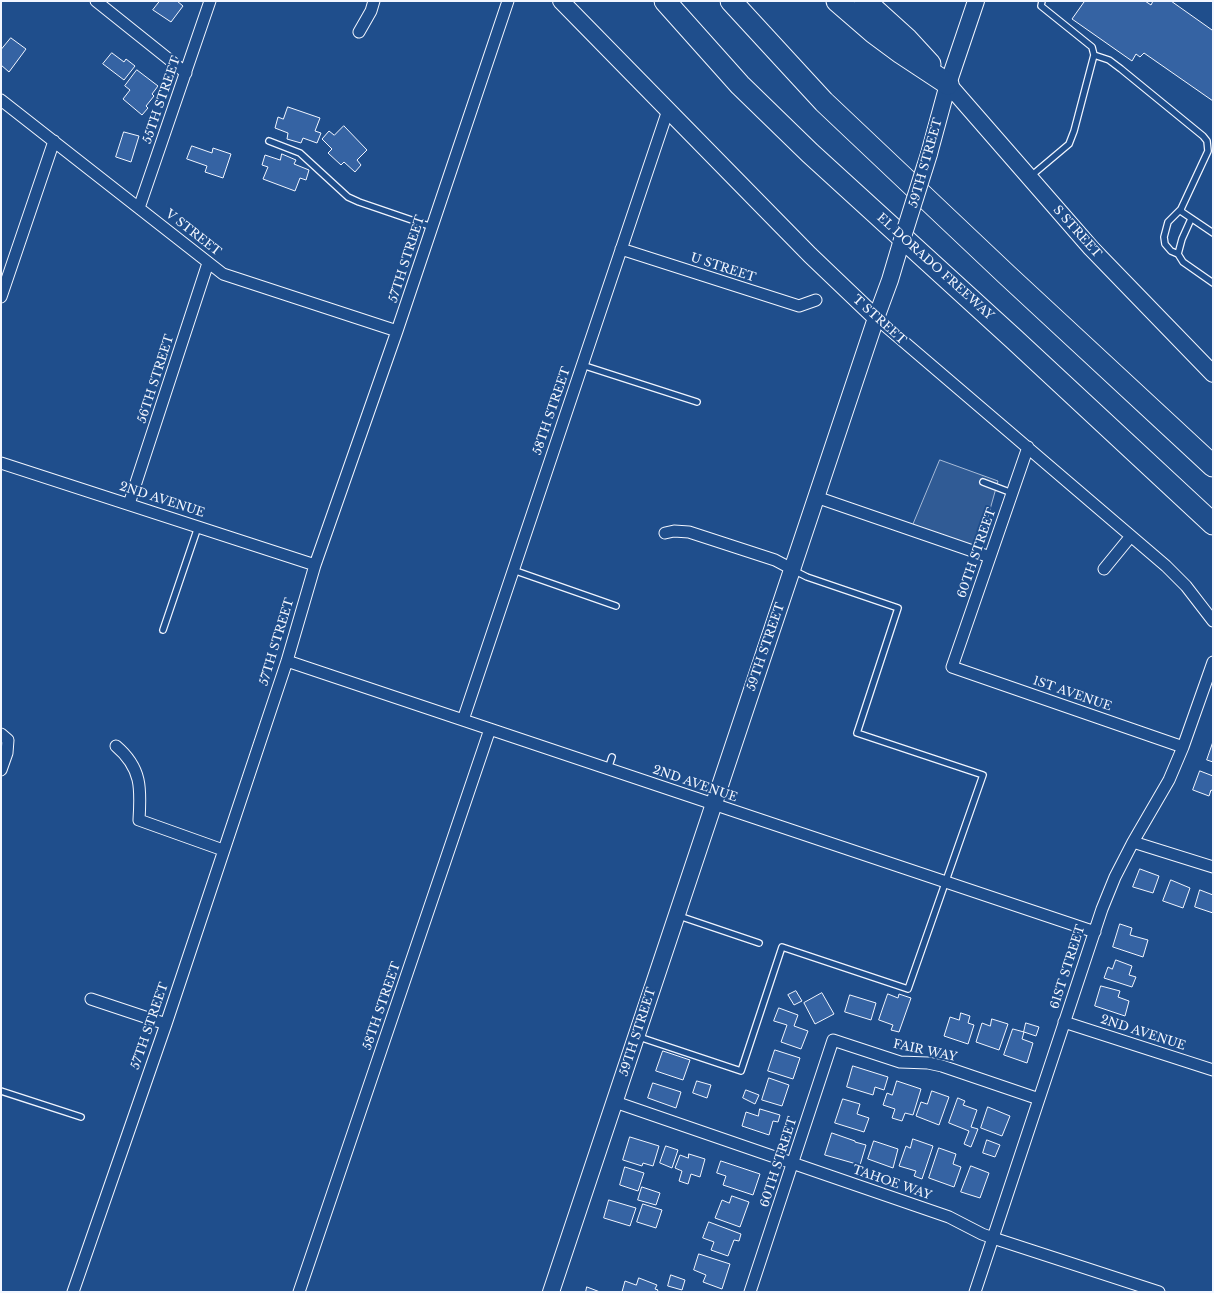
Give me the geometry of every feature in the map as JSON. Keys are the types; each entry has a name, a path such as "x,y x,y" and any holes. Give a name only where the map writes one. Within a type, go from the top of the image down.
{"highway":[{"name":"EL DORADO FREEWAY","path":"665,1 740,85 810,153 1016,340 1213,524"},
{"path":"731,1 824,102 1213,466"},
{"path":"837,1 901,54 948,84"},
{"path":"865,1 907,39 948,84"}],"street":[{"path":"96,1 186,72"},
{"name":"55TH STREET","path":"140,208 210,1"},
{"path":"359,32 371,11 374,1"},
{"name":"57TH STREET","path":"73,1292 166,1024 287,661 315,564 398,331 508,1"},
{"name":"T STREET","path":"561,1 810,255 876,318 1166,566 1186,586 1213,621"},
{"name":"59TH STREET","path":"551,1292 890,280 929,154 948,84 976,1"},
{"name":"S STREET","path":"948,84 1109,268 1213,374"},
{"name":"V STREET","path":"1,100 223,274 398,331"},
{"name":"58TH STREET","path":"463,720 502,620 513,570 668,110"},
{"path":"1,297 54,141"},
{"name":"U STREET","path":"621,250 799,306 816,300"},
{"name":"56TH STREET","path":"129,504 208,263"},
{"name":"60TH STREET","path":"952,668 1028,447"},
{"name":"2ND AVENUE","path":"1,462 315,564"},
{"path":"816,498 990,557"},
{"path":"666,533 674,530 689,532 775,560 792,569"},
{"path":"1104,569 1131,536"},
{"name":"2ND AVENUE","path":"287,661 1094,932"},
{"name":"61ST STREET","path":"975,1292 1102,909 1115,877 1133,842 1169,780 1213,662"},
{"name":"1ST AVENUE","path":"952,668 1183,746"},
{"name":"58TH STREET","path":"300,1292 490,729"},
{"path":"1,734 8,740 1,770"},
{"path":"116,746 126,754 133,765 138,779 139,820 224,850"},
{"path":"1133,842 1213,867"},
{"path":"91,999 166,1024"},
{"name":"2ND AVENUE","path":"1064,1022 1213,1070"},
{"name":"60TH STREET","path":"750,1292 833,1040"},
{"name":"FAIR WAY","path":"833,1040 900,1062 928,1063 942,1066 1039,1099"},
{"name":"TAHOE WAY","path":"615,1102 949,1217 993,1238 1159,1292"}],"lane":[{"path":"1029,178 1069,144 1094,55 1092,47 1041,6 1042,1"},
{"path":"1094,55 1109,60 1121,69 1207,141 1208,151 1181,209 1168,222 1164,237 1165,244 1171,251 1178,254 1183,262 1213,283"},
{"path":"269,141 300,153 348,197 432,227"},
{"path":"1181,209 1191,219 1213,233"},
{"path":"1178,254 1191,219"},
{"path":"582,365 697,402"},
{"path":"983,482 1012,493"},
{"path":"163,630 198,526"},
{"path":"637,1036 741,1071 782,947 908,989 983,775 857,733 898,608 807,577 792,569"},
{"path":"513,570 616,606"},
{"path":"608,769 612,757"},
{"path":"677,915 759,943"},
{"path":"1,1092 81,1118"}],"shaded area":[{"path":"940,460 998,481 982,538 971,545 913,525"}],"building":[{"path":"160,1 177,1 183,6 171,22 153,10"},
{"path":"1083,1 1145,1 1151,5 1153,1 1171,1 1213,29 1213,101 1144,53 1140,57 1136,54 1132,61 1072,19"},
{"path":"11,38 26,49 9,72 1,65 1,50"},
{"path":"112,53 124,62 126,59 135,66 124,80 103,64"},
{"path":"137,70 158,86 152,94 154,96 146,106 148,108 142,115 123,99 130,90 125,86"},
{"path":"288,107 320,118 315,131 321,133 317,143 303,138 301,143 287,139 288,133 275,128 278,117 283,119"},
{"path":"344,126 367,150 357,160 361,165 355,172 344,162 341,165 328,153 332,149 322,139 329,131 334,135"},
{"path":"124,132 139,136 131,162 116,157"},
{"path":"192,146 212,153 213,148 231,154 223,178 205,172 207,166 187,159"},
{"path":"282,154 296,160 294,164 309,170 306,180 300,178 295,191 263,179 268,167 262,165 265,155 280,160"},
{"path":"1213,742 1213,762 1207,760"},
{"path":"1200,771 1213,776 1213,791 1211,790 1209,796 1193,790"},
{"path":"1140,869 1159,876 1153,893 1133,887"},
{"path":"1171,880 1190,888 1183,908 1163,901"},
{"path":"1200,890 1213,895 1213,913 1195,907"},
{"path":"1120,924 1132,928 1130,935 1148,940 1143,957 1113,947"},
{"path":"1116,960 1132,966 1129,975 1136,977 1132,987 1104,978 1108,967 1112,969"},
{"path":"1101,986 1120,991 1118,997 1129,1001 1125,1016 1095,1006"},
{"path":"796,991 802,1001 794,1005 788,995"},
{"path":"822,993 834,1014 815,1024 804,1003"},
{"path":"888,994 898,998 899,994 911,998 899,1032 891,1030 893,1025 879,1020"},
{"path":"850,995 876,1003 871,1020 845,1012"},
{"path":"779,1008 798,1015 794,1026 808,1031 801,1049 781,1042 787,1025 774,1021"},
{"path":"961,1013 970,1016 968,1023 974,1025 968,1044 944,1036 950,1017 959,1020"},
{"path":"992,1019 1008,1024 999,1050 976,1042 982,1023 990,1026"},
{"path":"1026,1023 1039,1027 1036,1036 1024,1032"},
{"path":"1013,1029 1024,1032 1022,1039 1033,1043 1027,1063 1004,1055"},
{"path":"775,1050 800,1058 793,1079 768,1071"},
{"path":"663,1051 690,1060 683,1080 656,1071"},
{"path":"853,1066 888,1077 884,1090 875,1087 873,1095 847,1087"},
{"path":"769,1078 789,1085 782,1106 762,1100"},
{"path":"697,1081 711,1085 707,1098 693,1093"},
{"path":"897,1081 921,1089 913,1115 905,1113 902,1121 892,1118 895,1109 883,1105 887,1093 892,1095"},
{"path":"653,1083 681,1092 676,1108 648,1098"},
{"path":"746,1090 759,1095 755,1104 743,1098"},
{"path":"932,1091 949,1097 939,1125 916,1116 921,1102 927,1104"},
{"path":"958,1098 965,1101 963,1105 977,1110 971,1127 978,1129 971,1147 964,1144 969,1131 949,1123"},
{"path":"843,1099 860,1104 857,1114 869,1118 864,1132 835,1123"},
{"path":"988,1107 1010,1116 1002,1136 981,1128"},
{"path":"760,1109 780,1115 778,1122 773,1121 769,1135 742,1126 746,1112 758,1116"},
{"path":"832,1133 866,1145 860,1165 825,1155"},
{"path":"630,1137 659,1146 653,1166 643,1163 642,1166 623,1160"},
{"path":"913,1139 933,1146 922,1179 914,1176 916,1171 899,1166 906,1146 910,1148"},
{"path":"987,1140 1000,1145 995,1157 983,1153"},
{"path":"874,1141 898,1149 893,1168 868,1159"},
{"path":"666,1146 678,1150 672,1168 660,1163"},
{"path":"939,1148 956,1154 953,1164 961,1167 954,1187 929,1178"},
{"path":"689,1154 705,1159 700,1177 691,1174 688,1184 679,1181 682,1171 675,1168 680,1155 688,1158"},
{"path":"721,1161 760,1174 753,1195 723,1185 726,1176 717,1173"},
{"path":"971,1166 989,1173 980,1198 961,1192"},
{"path":"625,1167 644,1173 638,1191 620,1185"},
{"path":"642,1187 660,1193 656,1205 638,1200"},
{"path":"732,1196 749,1202 740,1227 715,1218 722,1200 729,1203"},
{"path":"609,1200 636,1208 630,1226 604,1218"},
{"path":"643,1204 662,1210 656,1228 637,1222"},
{"path":"709,1222 741,1234 739,1241 734,1240 728,1256 711,1250 714,1242 703,1238"},
{"path":"699,1254 730,1264 722,1289 703,1282 706,1275 694,1270"},
{"path":"671,1275 685,1280 682,1290 668,1286"},
{"path":"639,1278 657,1285 655,1289 658,1290 657,1292 622,1292 625,1281 636,1285"},
{"path":"587,1287 600,1292 586,1292"}]}
